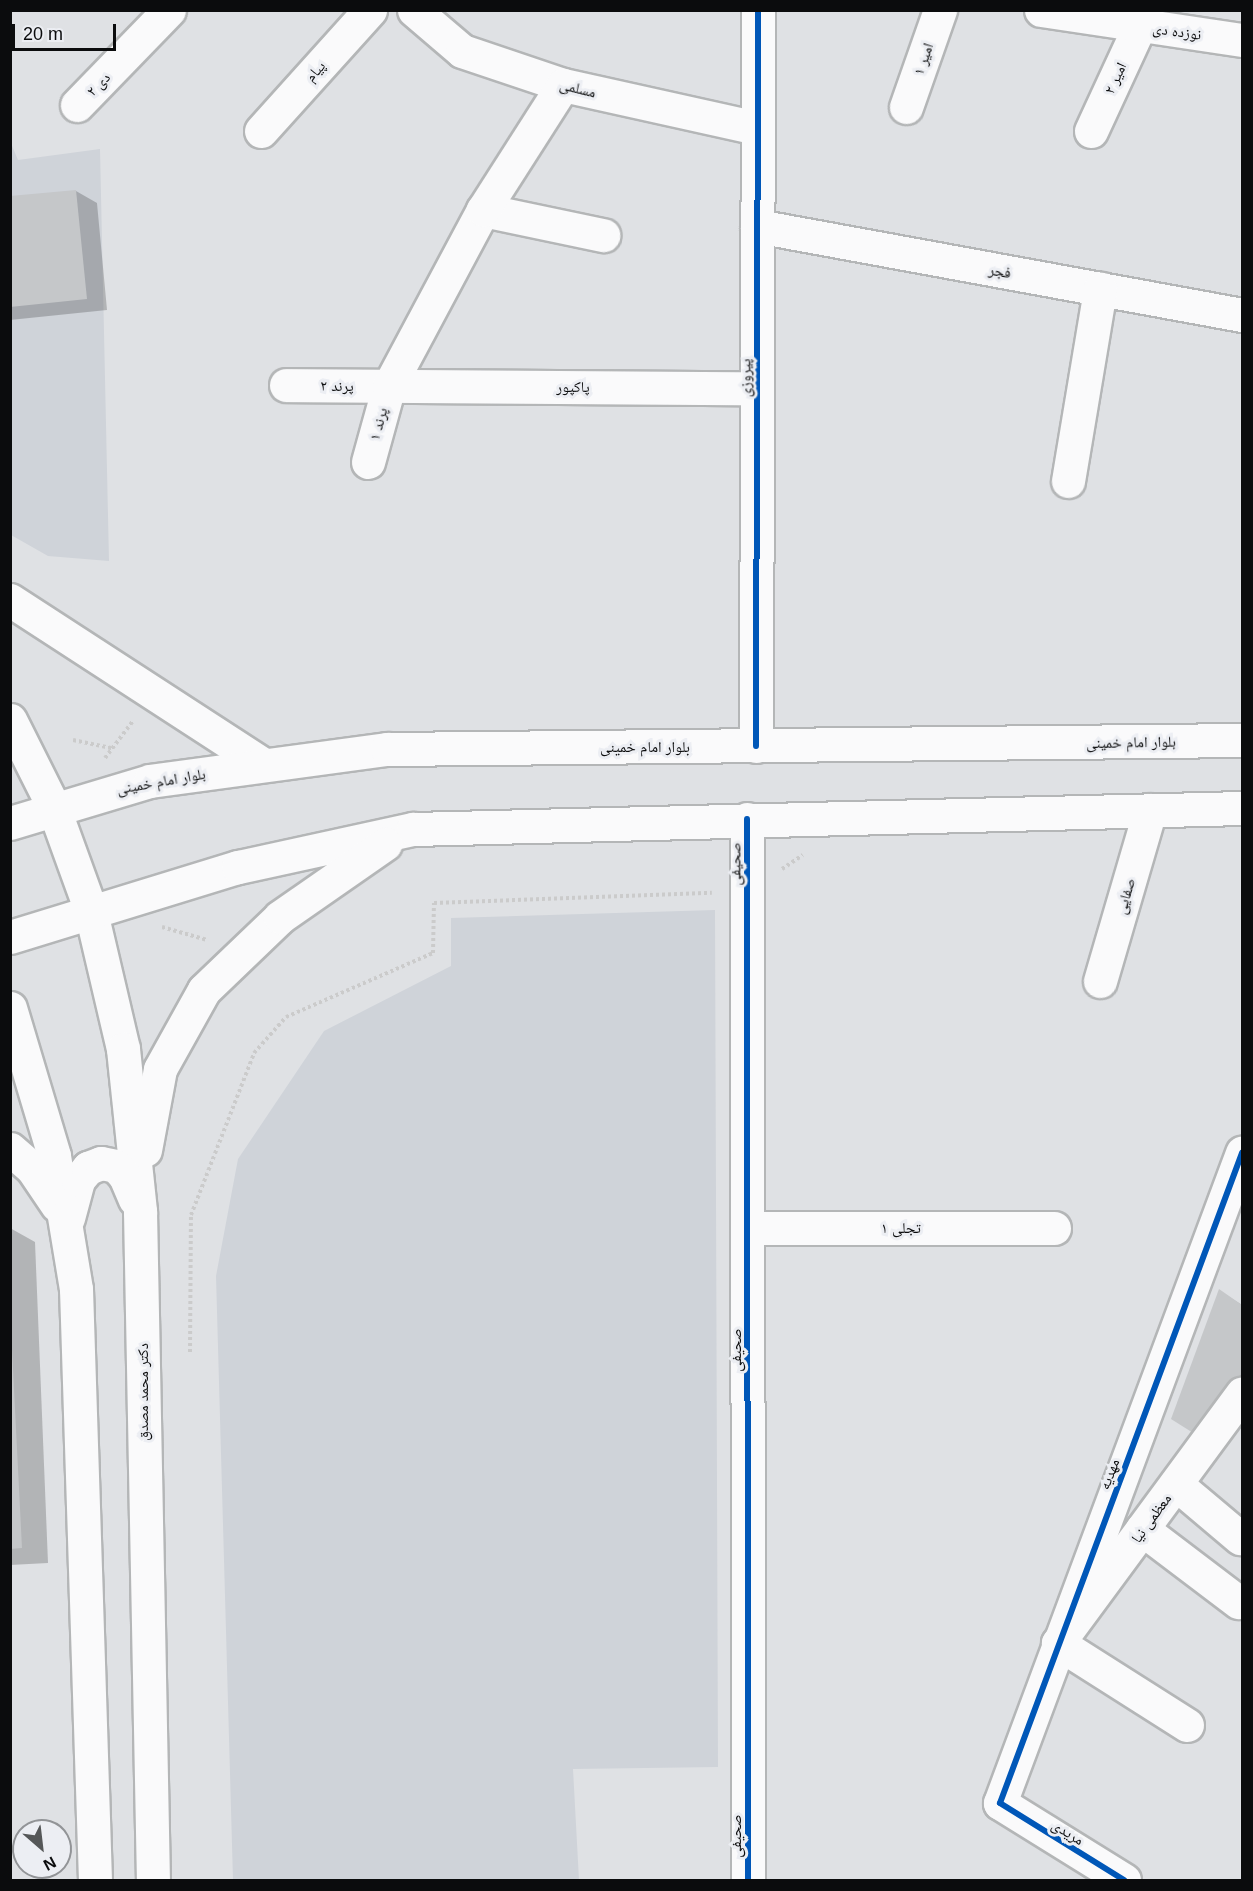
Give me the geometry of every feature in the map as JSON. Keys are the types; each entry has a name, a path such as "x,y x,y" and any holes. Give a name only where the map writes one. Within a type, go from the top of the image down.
{"street":[{"name":"دی ۲","path":"76,105 169,10"},
{"name":"پیام","path":"261,131 370,10"},
{"name":"مسلمی","path":"414,10 462,51 563,85 757,128"},
{"name":"پیروزی","path":"756,746 758,10"},
{"name":"امیر ۱","path":"906,107 940,10"},
{"name":"نوزده دی","path":"1041,10 1085,14 1140,26 1242,40"},
{"name":"امیر ۲","path":"1091,131 1140,26"},
{"name":"پرند ۱","path":"368,462 389,386 483,210 563,85"},
{"path":"483,210 603,235"},
{"name":"فجر","path":"757,226 1242,315"},
{"path":"1068,481 1100,289"},
{"name":"پرند ۲","path":"286,385 389,386"},
{"name":"پاکپور","path":"389,386 757,388"},
{"path":"10,600 263,764"},
{"name":"دکتر محمد مصدق","path":"10,720 53,806 90,908 123,1049 140,1212 153,1881"},
{"name":"بلوار امام خمینی","path":"10,823 53,806 150,781 387,749 1242,740"},
{"path":"10,936 90,908 238,867 412,829 1242,808"},
{"name":"صفایی","path":"1100,981 1150,810"},
{"name":"صحیفی","path":"747,819 748,1881"},
{"path":"140,1212 147,1125 160,1069 204,990 239,952 314,890 412,829"},
{"path":"10,1008 68,1220 80,1360 95,1881"},
{"path":"10,1149 32,1168 68,1220"},
{"name":"مهدیه","path":"1000,1803 1242,1153"},
{"path":"68,1220 78,1180 88,1168 101,1163 116,1166 125,1176 140,1212"},
{"name":"تجلی ١","path":"748,1228 1054,1228"},
{"name":"معظمی نیا","path":"1058,1643 1242,1393"},
{"path":"1176,1484 1240,1538"},
{"path":"1142,1529 1238,1602"},
{"path":"1058,1643 1187,1725"},
{"name":"مریدی","path":"1000,1803 1124,1881"}],"path":[{"path":"100,763 137,717"},
{"path":"73,740 112,748"},
{"path":"190,1352 191,1215 254,1053 286,1017 434,953 434,903 747,892 811,850"},
{"path":"151,924 213,942"}],"shaded area":[{"path":"10,141 18,160 100,149 109,561 48,556 11,535"},
{"path":"715,910 718,1767 573,1769 579,1880 233,1880 216,1276 238,1159 324,1031 451,966 451,918"}],"building":[{"path":"76,190 87,299 10,307 10,196"},
{"path":"1219,1289 1242,1305 1242,1373 1198,1436 1171,1419"},
{"path":"10,1310 22,1548 10,1549"}],"cycle path":[{"path":"756,746 758,10"},
{"path":"747,819 748,1880"},
{"path":"1124,1880 1000,1803 1242,1153"}]}
